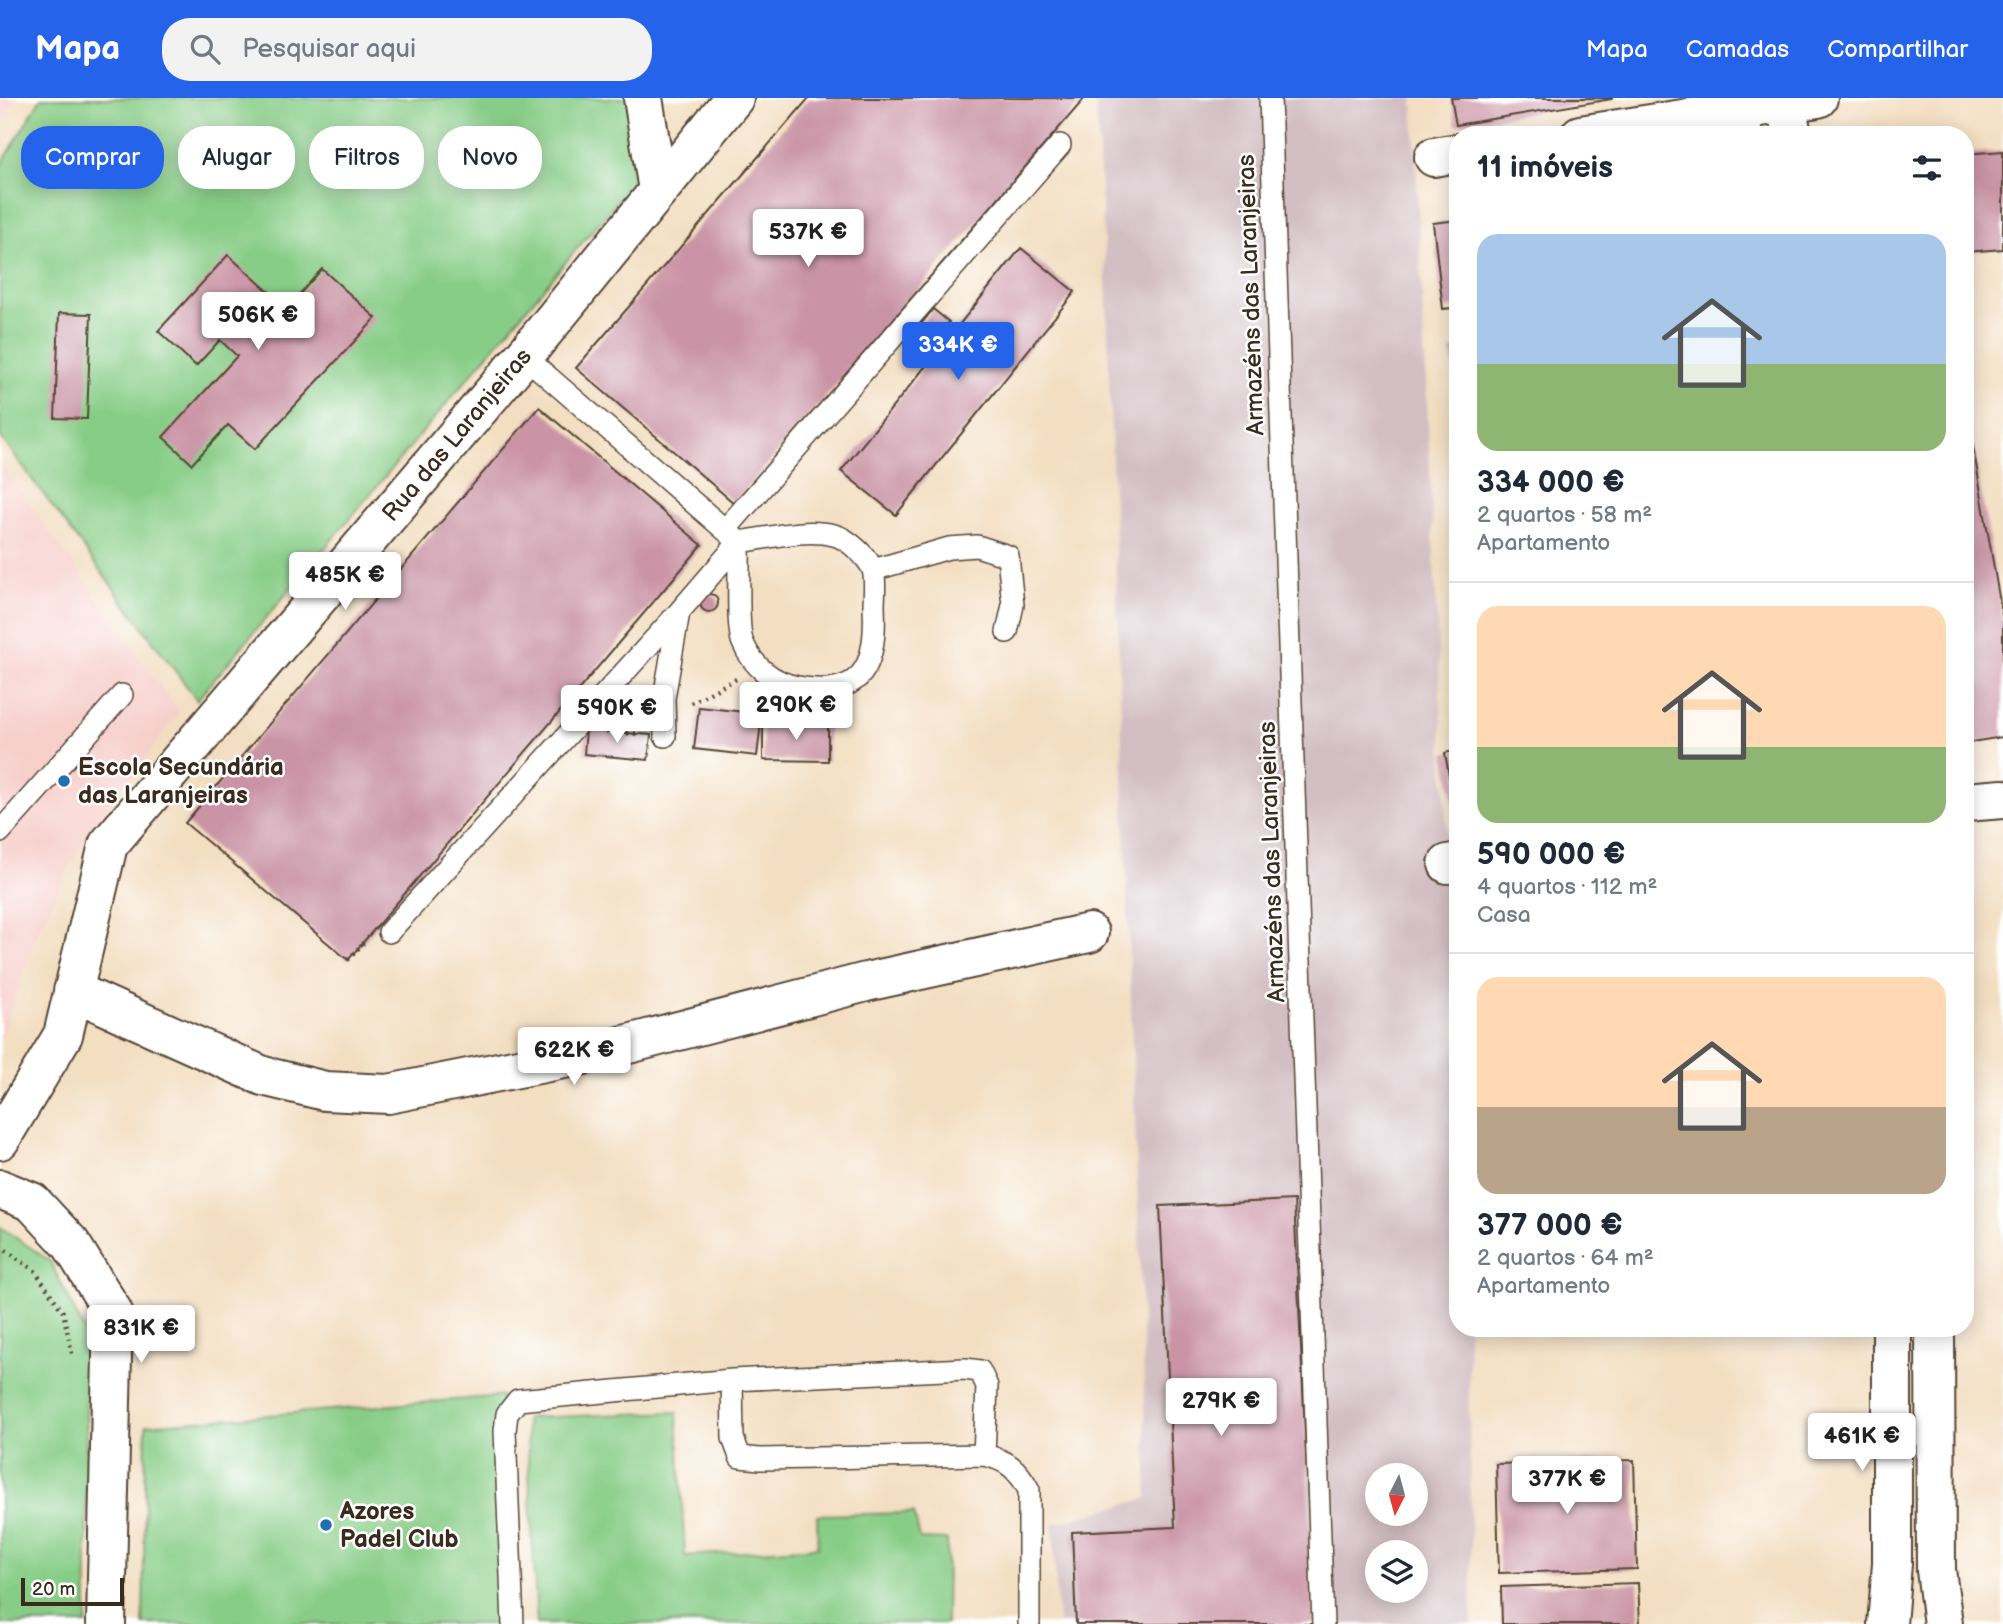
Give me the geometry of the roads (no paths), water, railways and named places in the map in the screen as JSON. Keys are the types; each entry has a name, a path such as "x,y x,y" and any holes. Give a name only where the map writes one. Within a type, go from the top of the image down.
{"street":[{"path":"643,98 658,190"},
{"name":"Rua das Laranjeiras","path":"0,1140 64,1035 108,845 524,356 734,98"},
{"path":"1652,126 1796,108"},
{"path":"1974,801 2003,799"},
{"path":"73,992 263,1076 325,1091 388,1094 594,1053 866,982 1089,933"},
{"path":"0,1189 32,1202 71,1244 113,1312 106,1624"},
{"path":"1887,1624 1892,1564 1892,1337"},
{"path":"1935,1337 1936,1570 1943,1624"}],"lane":[{"name":"Armazéns das Laranjeiras","path":"1270,98 1323,1624"},
{"path":"388,932 679,612 732,536 1060,145"},
{"path":"524,356 732,536 809,533 837,536 856,549 873,570 876,643 864,673 842,688 812,690 782,684 758,667 741,641 732,536"},
{"path":"873,570 949,548 977,546 1008,556 1013,605 1007,632"},
{"path":"665,727 664,698 679,612"},
{"path":"0,832 122,695"},
{"path":"513,1624 505,1432 507,1414 518,1400 732,1380 965,1369 980,1371 987,1386 984,1455"},
{"path":"732,1380 733,1438 740,1457 760,1460 984,1455 1003,1459 1020,1475 1029,1490 1029,1624"}],"place":[{"name":"Escola Secundária das Laranjeiras","path":"64,781"},
{"name":"Azores Padel Club","path":"326,1525"}]}
